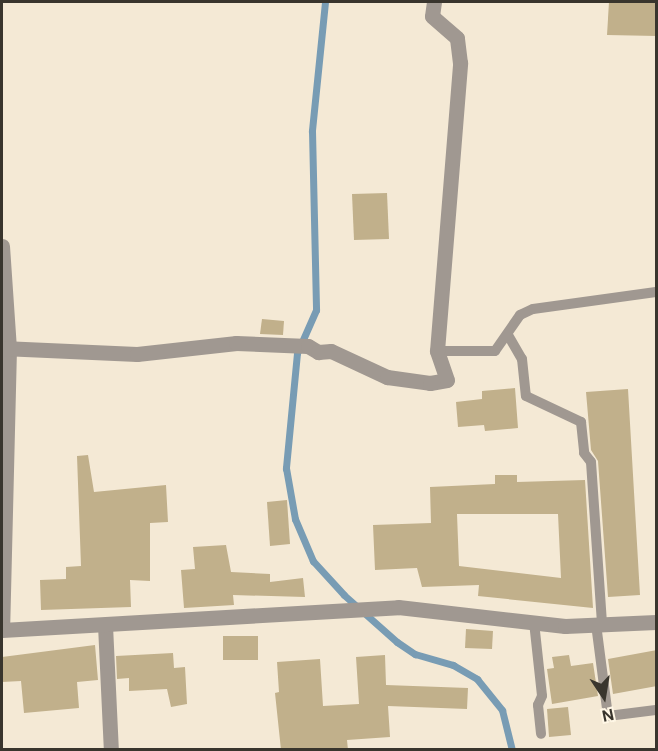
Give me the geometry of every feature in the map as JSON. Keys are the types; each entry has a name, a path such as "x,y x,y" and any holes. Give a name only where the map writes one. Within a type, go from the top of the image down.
{"street":[{"path":"5,348 137,354 236,344 308,346 318,352 331,351 387,377 430,383 447,380 437,351 460,63 457,38 432,16 434,2"},
{"path":"2,246 5,348 2,629 398,607 534,622 599,624 657,622"},
{"path":"105,625 111,750"}],"lane":[{"path":"437,351 495,351 520,315 533,309 657,292"},
{"path":"508,335 522,359 526,396 581,422 584,453 591,462 599,624 608,716 657,710"},
{"path":"534,622 542,696 538,705 541,734"}],"building":[{"path":"609,2 657,2 657,36 607,35"},
{"path":"387,193 389,239 354,240 352,194"},
{"path":"262,319 284,321 283,335 260,334"},
{"path":"515,388 518,428 485,431 484,425 458,427 456,402 482,399 482,391"},
{"path":"628,389 640,595 608,597 598,461 591,450 586,392"},
{"path":"88,455 94,492 166,485 168,522 150,523 150,581 130,580 131,607 41,610 40,580 66,579 66,567 81,566 77,456"},
{"path":"495,475 517,475 517,482 585,480 593,608 478,596 479,585 422,587 417,568 375,570 373,525 431,523 430,487 495,484","holes":["457,514 558,514 561,578 459,566"]},
{"path":"287,500 290,544 270,546 267,502"},
{"path":"226,545 231,572 270,574 270,582 303,578 305,597 233,595 234,605 184,608 181,570 195,569 193,547"},
{"path":"466,629 493,631 492,649 465,648"},
{"path":"223,636 258,636 258,660 223,660"},
{"path":"95,645 98,680 77,682 79,708 24,713 21,681 2,682 2,657"},
{"path":"657,650 657,686 613,694 608,659"},
{"path":"173,653 174,668 185,667 187,704 171,707 167,689 129,691 129,678 117,679 116,656"},
{"path":"385,655 386,685 468,688 467,709 388,706 390,737 347,740 348,750 281,750 275,693 279,692 277,662 320,659 323,706 359,704 356,657"},
{"path":"569,655 571,666 593,663 598,696 552,704 547,669 554,668 552,657"},
{"path":"568,707 571,735 549,737 547,709"}],"waterway":[{"path":"325,2 312,131 316,310 297,353 286,468 295,519 313,561 344,595 397,642 415,654 453,665 477,679 502,710 512,750"}]}
